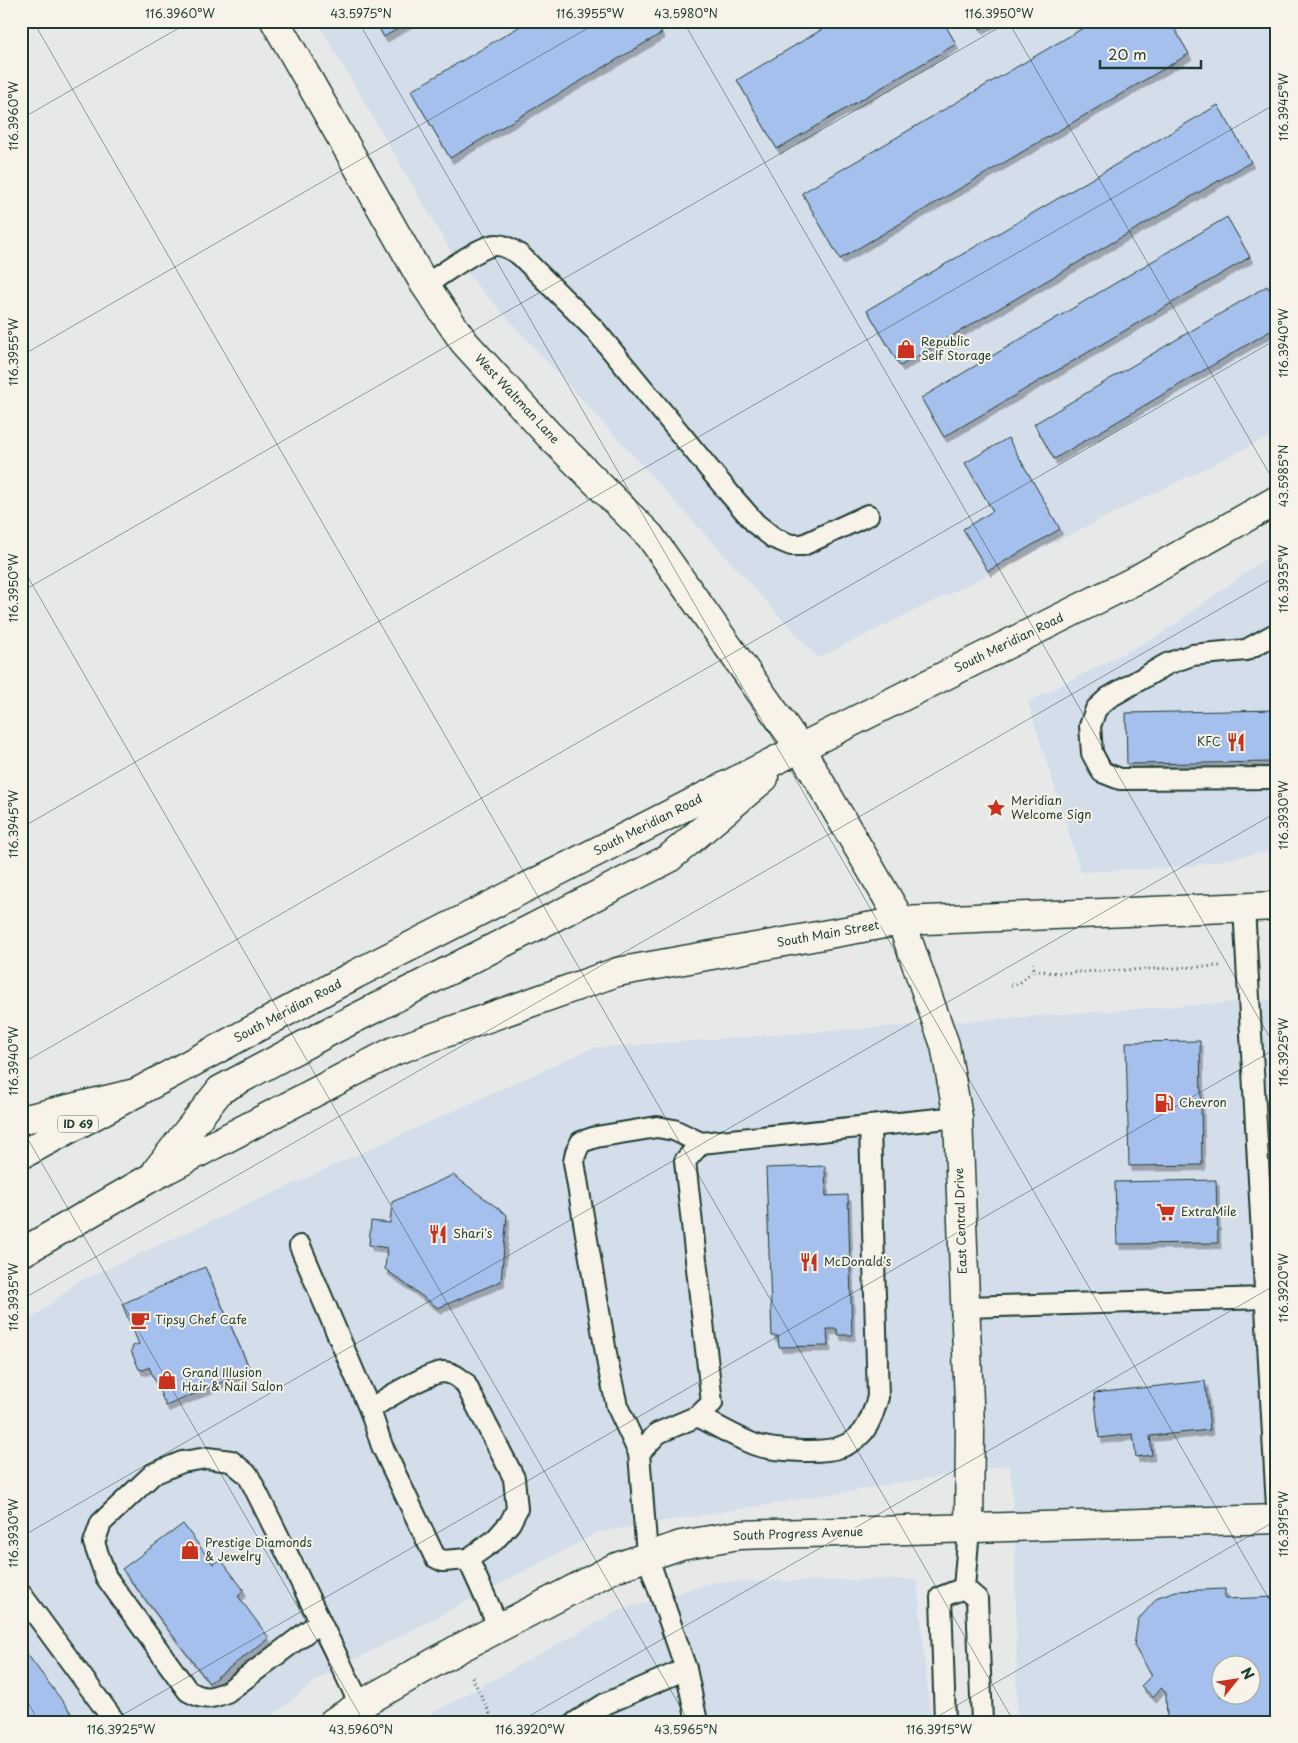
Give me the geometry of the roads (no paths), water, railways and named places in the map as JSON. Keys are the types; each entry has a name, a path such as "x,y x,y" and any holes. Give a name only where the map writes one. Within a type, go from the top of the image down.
{"main road":[{"name":"West Waltman Lane","path":"275,21 425,285 464,342 548,434 650,536 800,748 901,921"},
{"name":"South Meridian Road","path":"21,1155 356,974 800,748 1134,581 1277,500"},
{"path":"21,1254 152,1177 220,1090 336,1028 668,859 800,748"},
{"name":"South Main Street","path":"152,1177 394,1051 617,972 901,921 1277,906"},
{"name":"East Central Drive","path":"901,921 945,1045 958,1117 970,1439 969,1529"},
{"path":"21,1120 135,1093"},
{"name":"South Progress Avenue","path":"334,1722 360,1705 458,1650 614,1568 681,1545 740,1535 1277,1519"}],"lane":[{"path":"425,285 484,248 497,245 508,248 521,256 595,330 756,524 774,538 791,545 804,545 868,515"},
{"path":"1277,633 1246,650 1192,655 1167,664 1108,698 1096,709 1090,726 1092,753 1102,772 1120,779 1277,778"},
{"path":"1244,906 1277,1507"},
{"path":"698,1722 686,1670 647,1556 639,1453 617,1406 608,1365 574,1162 580,1142 596,1137 657,1127 674,1130 702,1143 958,1117"},
{"path":"698,1416 730,1434 755,1444 788,1450 839,1448 853,1442 870,1421 878,1397 870,1127"},
{"path":"639,1453 658,1433 698,1416 712,1403 685,1161 702,1143"},
{"path":"300,1246 370,1410 382,1446 435,1557 443,1561 468,1559 495,1540 510,1523 517,1508 514,1478 465,1383 454,1374 441,1372 401,1389 370,1410"},
{"path":"965,1307 1265,1298"},
{"path":"320,1622 227,1692 214,1698 200,1698 188,1691 106,1577 94,1543 100,1523 153,1474 182,1462 207,1458 231,1461 248,1475 320,1622 360,1705"},
{"path":"964,1588 969,1529"},
{"path":"468,1559 499,1628"},
{"path":"945,1722 941,1597 964,1588"},
{"path":"964,1588 977,1599 982,1722"},
{"path":"21,1594 114,1722"},
{"path":"576,1722 605,1704 686,1670"}],"place":[{"name":"Republic Self Storage","path":"906,349"},
{"name":"KFC","path":"1236,742"},
{"name":"Meridian Welcome Sign","path":"996,808"},
{"name":"Chevron","path":"1164,1103"},
{"name":"ExtraMile","path":"1166,1212"},
{"name":"Shari's","path":"438,1234"},
{"name":"McDonald's","path":"809,1262"},
{"name":"Tipsy Chef Cafe","path":"140,1320"},
{"name":"Grand Illusion Hair & Nail Salon","path":"167,1380"},
{"name":"Prestige Diamonds & Jewelry","path":"190,1550"}]}
